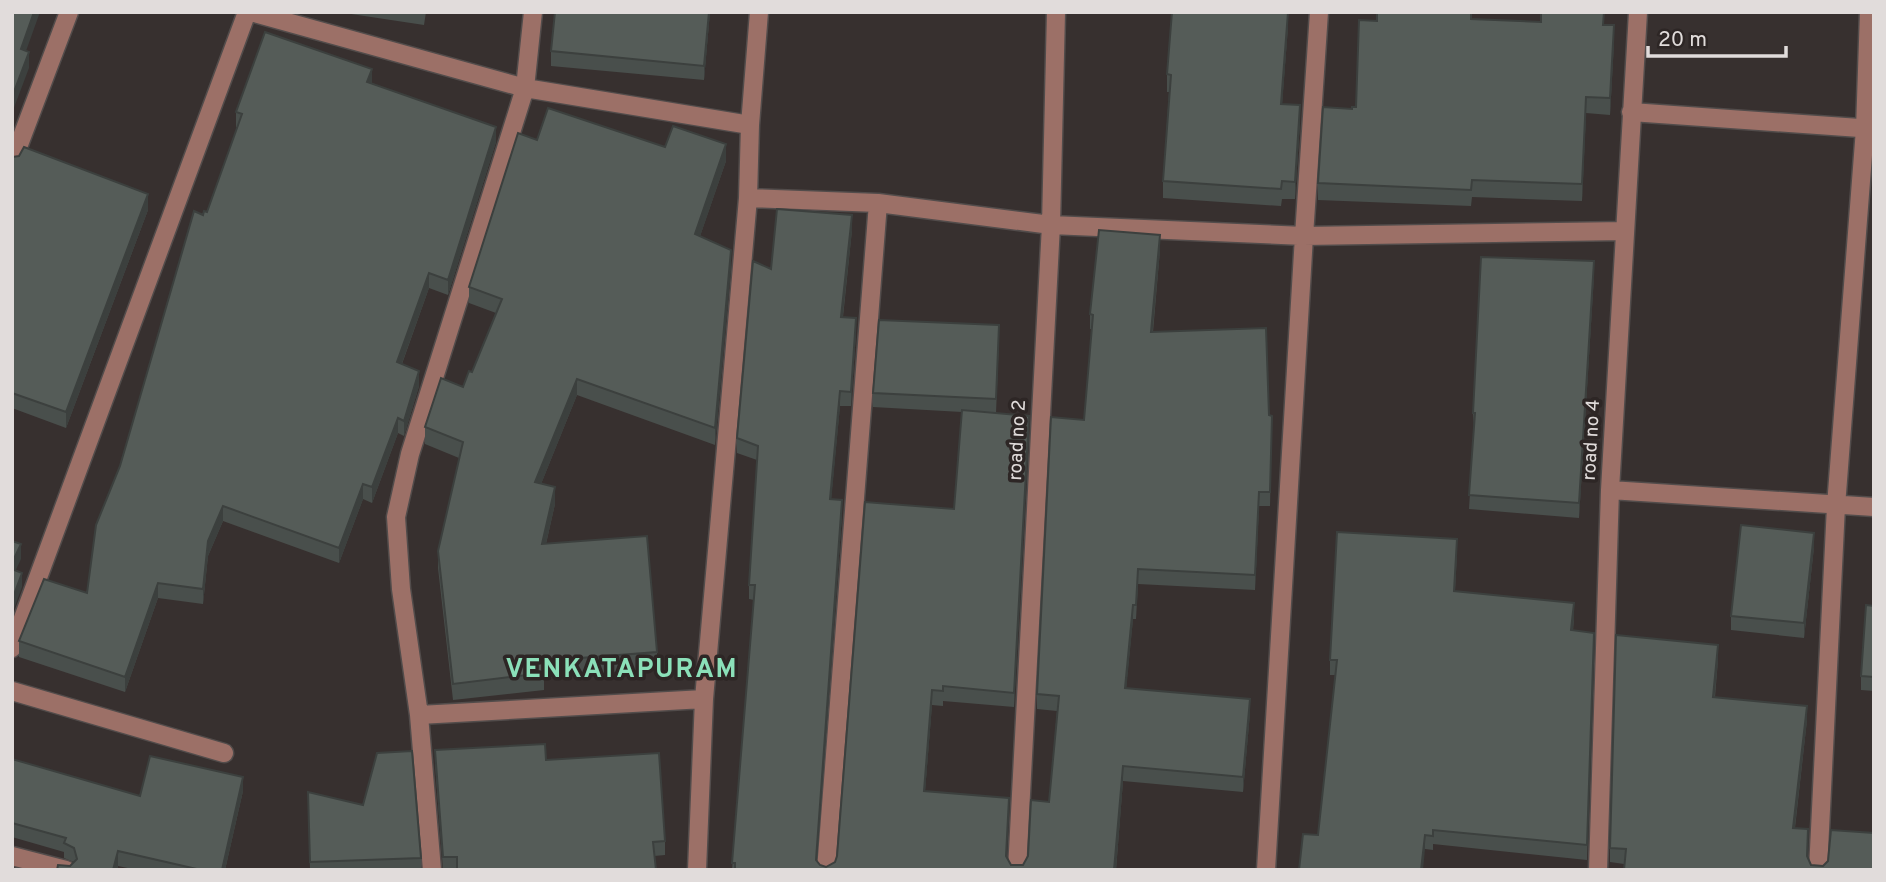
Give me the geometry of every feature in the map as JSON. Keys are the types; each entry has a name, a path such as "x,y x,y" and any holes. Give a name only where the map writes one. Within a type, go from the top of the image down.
{"street":[{"path":"12,163 69,12"},
{"path":"12,649 249,12 525,88 750,125"},
{"path":"432,870 419,715 401,589 397,517 410,454 525,88 533,12"},
{"path":"696,870 704,699 748,198 750,125 759,12"},
{"name":"road no 2","path":"1017,870 1051,225 1056,12"},
{"path":"1266,870 1319,12"},
{"name":"road no 4","path":"1598,870 1610,490 1638,12"},
{"path":"1818,870 1836,506 1870,129 1869,12"},
{"path":"1631,112 1870,129"},
{"path":"748,198 878,203 1051,225 1304,236 1625,231"},
{"path":"826,870 878,203"},
{"path":"1610,490 1874,507"},
{"path":"12,691 224,753"},
{"path":"419,715 704,699"},
{"path":"12,856 66,870"}],"building":[{"path":"12,12 34,12 21,49 29,52 12,97"},
{"path":"555,12 709,12 704,66 551,51"},
{"path":"1172,12 1288,12 1281,104 1300,105 1295,182 1282,181 1281,189 1163,181 1171,75 1167,74"},
{"path":"1377,12 1471,12 1471,19 1541,22 1541,12 1604,12 1603,25 1614,25 1610,98 1586,97 1582,184 1472,180 1471,190 1318,183 1323,107 1356,107 1359,20 1377,21"},
{"path":"265,32 372,69 367,82 496,127 448,280 429,273 397,362 419,371 404,421 398,418 372,487 363,484 339,548 223,506 208,541 203,589 158,583 125,677 19,641 44,579 87,593 96,525 120,466 194,211 203,215 204,211 207,212 242,114 236,112"},
{"path":"548,108 665,147 673,126 726,144 695,234 731,250 715,428 577,379 535,482 555,487 542,544 647,536 657,652 542,661 544,673 453,684 438,551 463,442 425,427 441,378 463,387 469,371 472,372 502,299 469,287 518,133 537,140"},
{"path":"24,147 148,194 66,412 12,393 12,157 19,156"},
{"path":"777,209 852,215 841,317 856,318 851,392 840,391 830,499 842,500 816,860 826,867 835,862 837,856 865,502 954,509 962,410 1029,416 1014,693 943,686 943,691 932,690 924,791 1009,798 1006,856 1011,865 1023,865 1028,856 1031,800 1049,802 1059,696 1037,694 1051,417 1084,420 1093,315 1090,314 1099,230 1160,235 1151,332 1266,328 1269,415 1272,416 1270,492 1259,492 1255,575 1138,569 1125,688 1250,699 1243,777 1123,766 1114,870 735,870 735,863 732,863 755,585 749,585 758,446 737,438 753,261 771,269"},
{"path":"1481,257 1594,261 1579,503 1469,495"},
{"path":"879,320 999,325 996,399 873,393"},
{"path":"1741,525 1814,533 1804,623 1731,616"},
{"path":"1337,532 1457,539 1454,591 1574,603 1571,630 1594,633 1587,845 1433,830 1433,836 1425,835 1421,870 1299,870 1303,834 1318,835 1337,660 1330,660"},
{"path":"12,541 21,544 12,563"},
{"path":"12,569 22,573 12,600"},
{"path":"1866,605 1874,606 1874,677 1861,676"},
{"path":"1616,635 1718,645 1713,697 1807,706 1793,828 1808,829 1807,856 1811,865 1823,866 1828,861 1831,830 1874,833 1874,870 1624,870 1626,849 1610,848"},
{"path":"545,744 546,760 659,753 665,841 653,842 656,870 457,870 457,857 443,857 435,750"},
{"path":"412,751 421,858 310,862 308,792 363,805 377,753"},
{"path":"150,756 243,777 222,870 201,870 118,851 113,870 57,870 58,865 70,866 77,859 74,848 64,843 66,838 12,823 12,759 140,796"}],"district":[{"name":"VENKATAPURAM","path":"622,670"}]}
